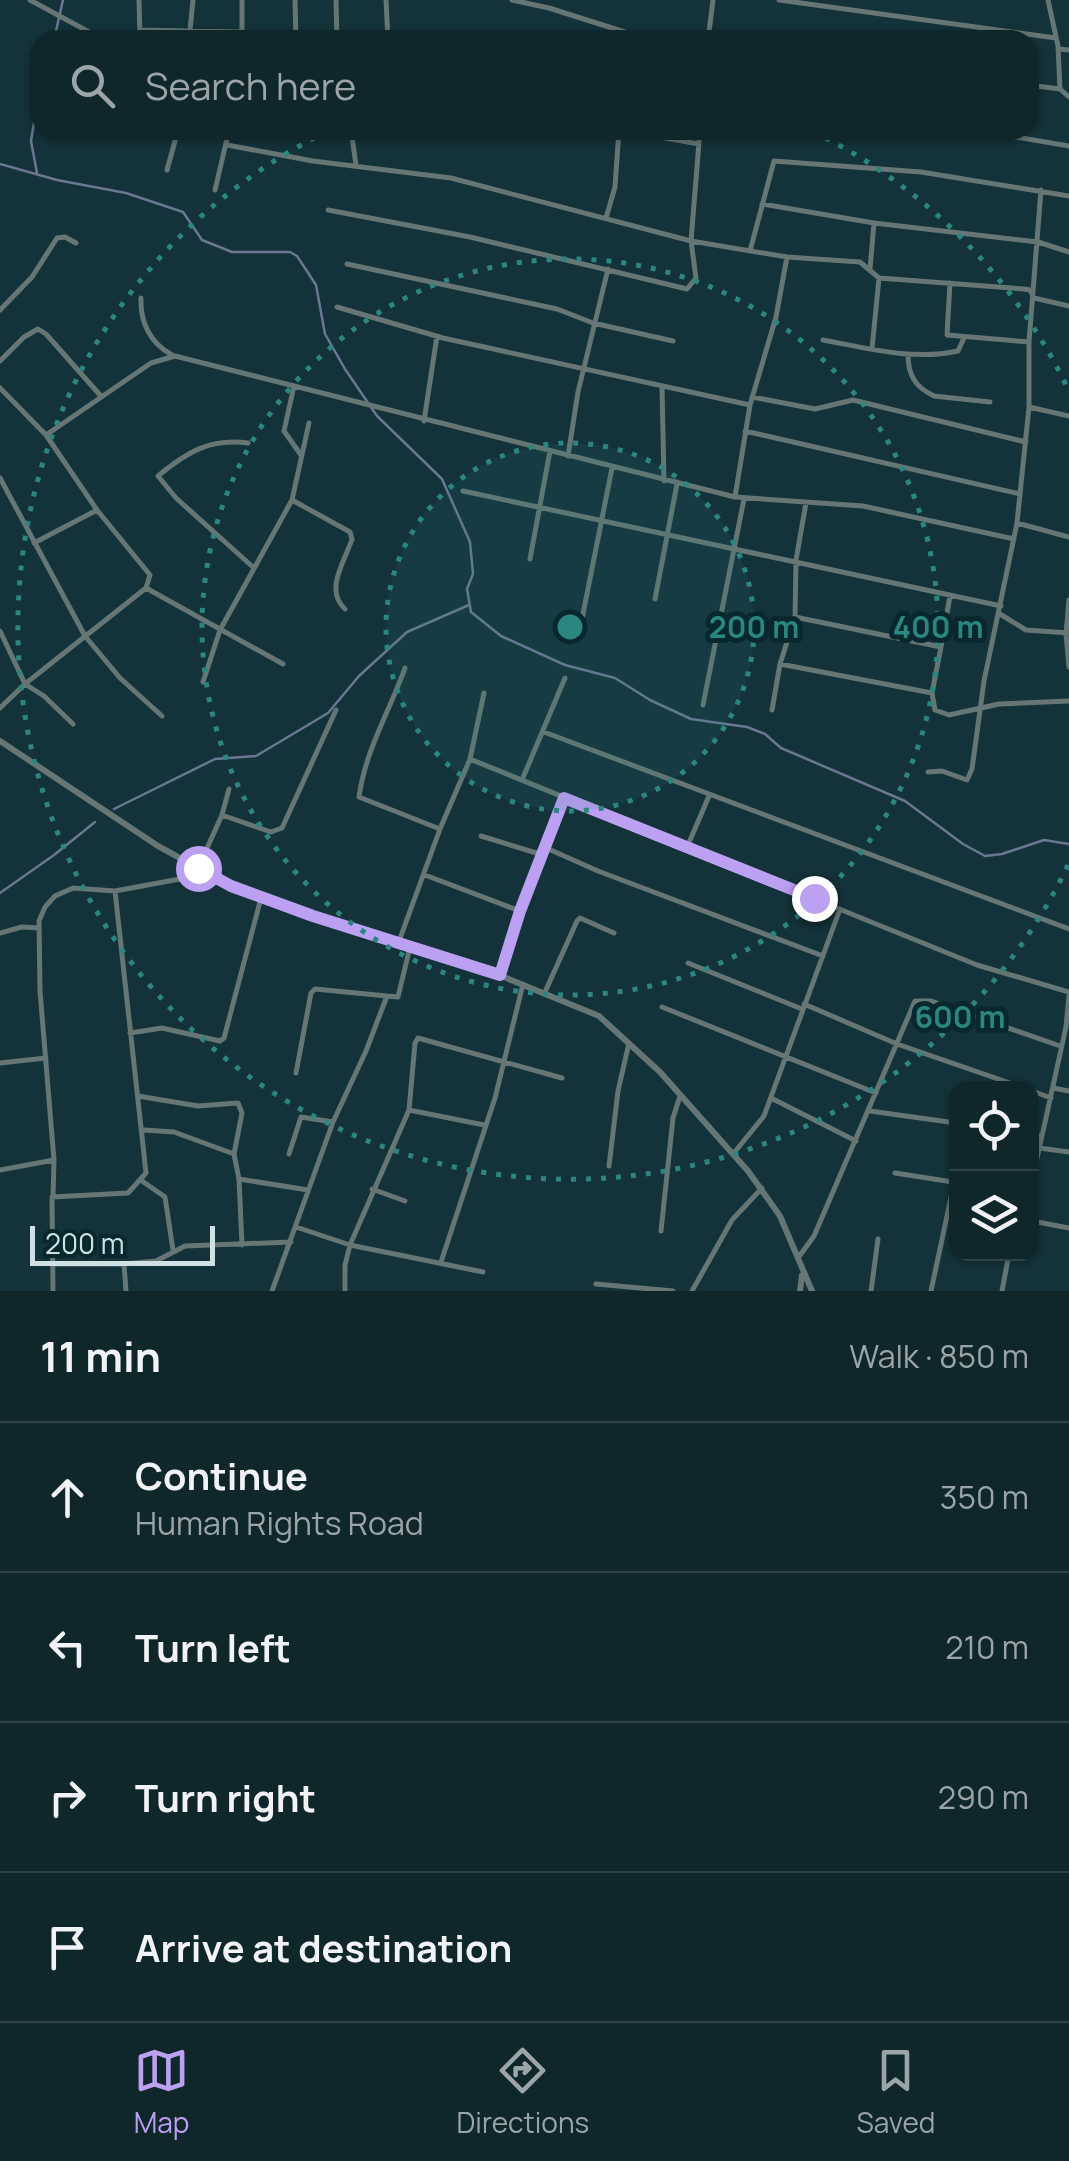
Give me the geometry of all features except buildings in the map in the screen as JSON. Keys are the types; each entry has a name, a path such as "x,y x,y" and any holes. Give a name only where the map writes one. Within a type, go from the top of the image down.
{"street":[{"path":"30,0 86,30"},
{"path":"139,0 140,30 190,30 193,0"},
{"path":"242,0 242,30"},
{"path":"295,0 296,30"},
{"path":"336,0 337,30"},
{"path":"386,0 388,30"},
{"path":"512,0 618,30"},
{"path":"709,30 713,0"},
{"path":"780,0 998,30"},
{"path":"1048,0 1058,49 1060,89"},
{"path":"1039,36 1056,38"},
{"path":"1058,49 1069,50"},
{"path":"1039,86 1060,89 1069,97"},
{"path":"167,170 175,140"},
{"path":"215,190 228,140"},
{"path":"352,140 356,164"},
{"path":"606,218 616,179 619,140"},
{"path":"677,140 700,144"},
{"path":"328,210 608,268 686,289 696,278 691,241 700,140"},
{"path":"1034,140 1069,146"},
{"path":"227,144 313,161 451,178 691,241 787,257 860,262 879,278 1024,288 1034,298 1069,306"},
{"path":"750,251 770,164 780,160 921,172 1069,196"},
{"path":"928,772 942,771 967,780 972,768 1017,523 1029,407 1029,342 1041,190"},
{"path":"762,204 874,223 1038,242 1069,252"},
{"path":"870,269 874,223"},
{"path":"0,310 32,277 57,238 65,237 76,243"},
{"path":"736,498 751,401 776,317 787,257"},
{"path":"347,264 556,309 593,323 673,341"},
{"path":"568,456 593,323 608,268"},
{"path":"872,349 879,278"},
{"path":"950,283 948,335 1029,342"},
{"path":"140,298 150,336 175,356 736,498 863,506 1014,540"},
{"path":"337,307 437,336 662,387 815,409 853,400 1026,442"},
{"path":"0,361 38,329 100,395"},
{"path":"424,421 437,336"},
{"path":"824,340 908,354 958,351 964,338"},
{"path":"908,354 910,374 926,392 990,402"},
{"path":"46,435 151,363 175,356"},
{"path":"294,386 284,431 303,457"},
{"path":"662,387 664,481"},
{"path":"0,388 46,435 97,510 148,570 146,588 0,708"},
{"path":"1029,407 1069,416"},
{"path":"203,682 220,630 292,500 308,422"},
{"path":"745,431 1020,494"},
{"path":"248,443 228,440 204,445 188,452 158,476 187,509 254,568"},
{"path":"530,559 550,452"},
{"path":"582,619 612,468"},
{"path":"0,478 86,636 120,678 162,716"},
{"path":"655,599 677,484"},
{"path":"463,491 950,596 1001,610 1026,630 1068,634"},
{"path":"702,705 744,499"},
{"path":"292,500 350,532 352,538 336,590 338,602 345,610"},
{"path":"772,710 780,664 795,617 796,560 806,503"},
{"path":"34,543 97,510"},
{"path":"1017,523 1069,537"},
{"path":"146,588 283,664"},
{"path":"950,596 932,693 935,710 949,715 999,704 1069,701"},
{"path":"1069,600 1069,667"},
{"path":"795,617 941,646"},
{"path":"0,631 25,684 44,696 72,724"},
{"path":"780,664 932,693"},
{"path":"405,668 393,702 384,714 359,796 440,829"},
{"path":"522,780 564,678"},
{"path":"398,944 470,759 484,693"},
{"path":"222,815 271,832 282,828 336,710"},
{"path":"544,732 1069,929"},
{"path":"0,741 207,874 261,898 500,975 599,1016 680,1096 762,1188 780,1216 812,1291"},
{"path":"470,759 978,965 1069,994 1068,1028 1060,1046 1039,1148 1069,1152"},
{"path":"198,868 229,789"},
{"path":"688,846 709,796"},
{"path":"500,975 564,798"},
{"path":"481,836 542,855"},
{"path":"544,846 598,871 823,956"},
{"path":"53,1291 54,1160 40,992 39,928 45,906 62,891 73,888 115,891 207,874"},
{"path":"425,875 520,911"},
{"path":"52,1197 128,1193 146,1173 115,891"},
{"path":"129,1034 162,1028 224,1038 261,898"},
{"path":"733,1154 764,1116 840,909"},
{"path":"546,992 576,920 580,918 614,933"},
{"path":"0,933 22,927 39,928"},
{"path":"296,1073 310,993 315,988 398,997 403,990 410,947"},
{"path":"688,963 1003,1081"},
{"path":"441,1262 506,1062 523,984"},
{"path":"272,1291 332,1122 387,996"},
{"path":"798,1258 814,1236 911,1006 922,999 1060,1046"},
{"path":"662,1007 876,1094"},
{"path":"345,1291 350,1245 409,1110 414,1043 418,1038 562,1078"},
{"path":"609,1166 629,1043"},
{"path":"0,1063 46,1058"},
{"path":"1054,1088 1069,1091"},
{"path":"1039,1094 1051,1098"},
{"path":"138,1096 198,1106 238,1103 242,1113 234,1154 240,1179 242,1244"},
{"path":"661,1231 673,1118 680,1096"},
{"path":"771,1098 856,1141"},
{"path":"409,1110 484,1126"},
{"path":"869,1111 949,1123"},
{"path":"289,1154 301,1117 332,1122"},
{"path":"144,1130 174,1132 234,1154"},
{"path":"0,1170 54,1160"},
{"path":"895,1173 949,1181"},
{"path":"240,1179 308,1190"},
{"path":"142,1181 165,1197 172,1250"},
{"path":"692,1291 732,1220 762,1188"},
{"path":"372,1189 406,1201"},
{"path":"931,1291 949,1202"},
{"path":"1039,1222 1069,1228"},
{"path":"296,1226 350,1245 483,1272"},
{"path":"871,1291 878,1239"},
{"path":"54,1264 124,1264 156,1261 185,1246 291,1242"},
{"path":"1002,1291 1008,1261"},
{"path":"124,1264 126,1291"},
{"path":"800,1291 802,1274"},
{"path":"596,1284 673,1291"}],"waterway":[{"path":"56,30 63,0"},
{"path":"31,140 37,173"},
{"path":"0,164 126,193 183,212 202,240 232,252 290,252 297,256 316,285 325,334 345,369 377,416 442,479 470,542 473,574 467,589 471,612 501,636 565,665 615,678 691,719 747,727 765,734 781,748 905,801 985,856 1044,840 1069,844"},
{"path":"114,809 215,759 256,756 328,713 359,676 407,632 469,605"},
{"path":"0,893 95,822"}],"route":[{"path":"198,868 231,886 313,916 500,975 564,798 814,898"}]}
